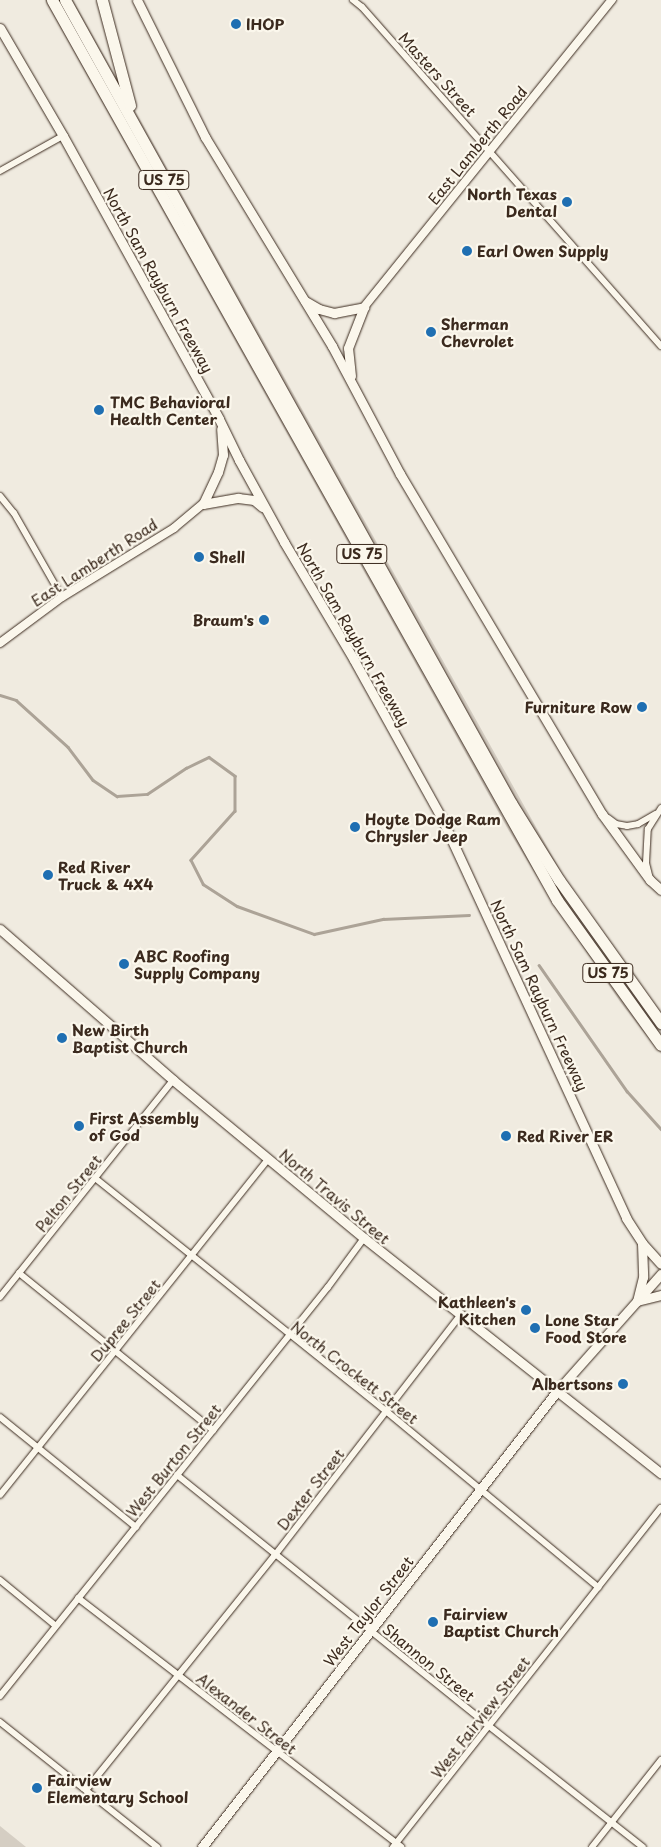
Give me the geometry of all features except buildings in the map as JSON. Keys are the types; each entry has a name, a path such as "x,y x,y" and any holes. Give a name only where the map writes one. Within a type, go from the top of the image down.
{"highway":[{"name":"US 75","path":"52,0 552,891 632,1007 661,1045"},
{"name":"US 75","path":"65,0 280,384 511,803 559,880 661,1023"},
{"path":"102,0 136,126"}],"main road":[{"path":"137,0 205,138 352,382 400,474 602,814 650,880 661,890"},
{"name":"North Sam Rayburn Freeway","path":"0,28 63,136 267,510 442,819 626,1218 642,1243 661,1264"},
{"path":"302,300 319,309 334,313 364,307"},
{"path":"352,382 348,348 364,307"},
{"path":"203,504 218,472 223,455 219,419"},
{"path":"203,504 238,498 254,500 267,510"},
{"name":"North Travis Street","path":"0,929 173,1080 268,1159 460,1316 661,1473"},
{"path":"642,1243 643,1277 637,1301 661,1295"},
{"name":"West Taylor Street","path":"202,1847 557,1391 661,1274"}],"street":[{"name":"Masters Street","path":"353,0 362,7 661,346"},
{"name":"East Lamberth Road","path":"364,307 612,0"},
{"path":"0,171 63,136"},
{"path":"0,496 14,513 62,597"},
{"name":"East Lamberth Road","path":"0,643 62,597 174,528 203,504"},
{"path":"602,814 616,824 627,826 638,824 659,811"},
{"path":"650,880 646,863 648,830 659,811"},
{"name":"Pelton Street","path":"0,1297 173,1080"},
{"name":"Dupree Street","path":"0,1495 268,1159"},
{"name":"North Crockett Street","path":"96,1178 289,1335 386,1411 598,1587"},
{"name":"West Burton Street","path":"0,1696 289,1335 364,1238"},
{"path":"19,1274 213,1430"},
{"name":"Dexter Street","path":"86,1790 275,1555 460,1316"},
{"path":"0,1417 136,1527"},
{"name":"Shannon Street","path":"178,1474 275,1555 643,1847"},
{"name":"West Fairview Street","path":"397,1846 661,1508"},
{"path":"0,1580 56,1626"},
{"name":"Alexander Street","path":"78,1598 397,1846"},
{"path":"0,1722 157,1847"},
{"path":"592,1847 661,1760"}],"shaded area":[{"path":"45,0 73,0 564,877 606,942 661,1016 661,1054 621,1003 556,907 509,831"},
{"path":"0,1826 26,1847 0,1847"}],"waterway":[{"path":"0,695 16,700 68,747 93,780 117,796 147,794 186,768 209,757 235,776 235,811 191,860 203,884 237,906 314,934 383,919 469,915"},
{"path":"539,965 627,1091 661,1129"}],"place":[{"name":"IHOP","path":"236,24"},
{"name":"North Texas Dental","path":"567,202"},
{"name":"Earl Owen Supply","path":"467,251"},
{"name":"Sherman Chevrolet","path":"431,332"},
{"name":"TMC Behavioral Health Center","path":"99,410"},
{"name":"Shell","path":"199,557"},
{"name":"Braum's","path":"264,620"},
{"name":"Furniture Row","path":"642,707"},
{"name":"Hoyte Dodge Ram Chrysler Jeep","path":"355,827"},
{"name":"Red River Truck & 4X4","path":"48,875"},
{"name":"ABC Roofing Supply Company","path":"124,964"},
{"name":"New Birth Baptist Church","path":"62,1038"},
{"name":"First Assembly of God","path":"79,1126"},
{"name":"Red River ER","path":"506,1136"},
{"name":"Kathleen's Kitchen","path":"526,1310"},
{"name":"Lone Star Food Store","path":"535,1328"},
{"name":"Albertsons","path":"623,1384"},
{"name":"Fairview Baptist Church","path":"433,1622"},
{"name":"Fairview Elementary School","path":"37,1788"}]}
